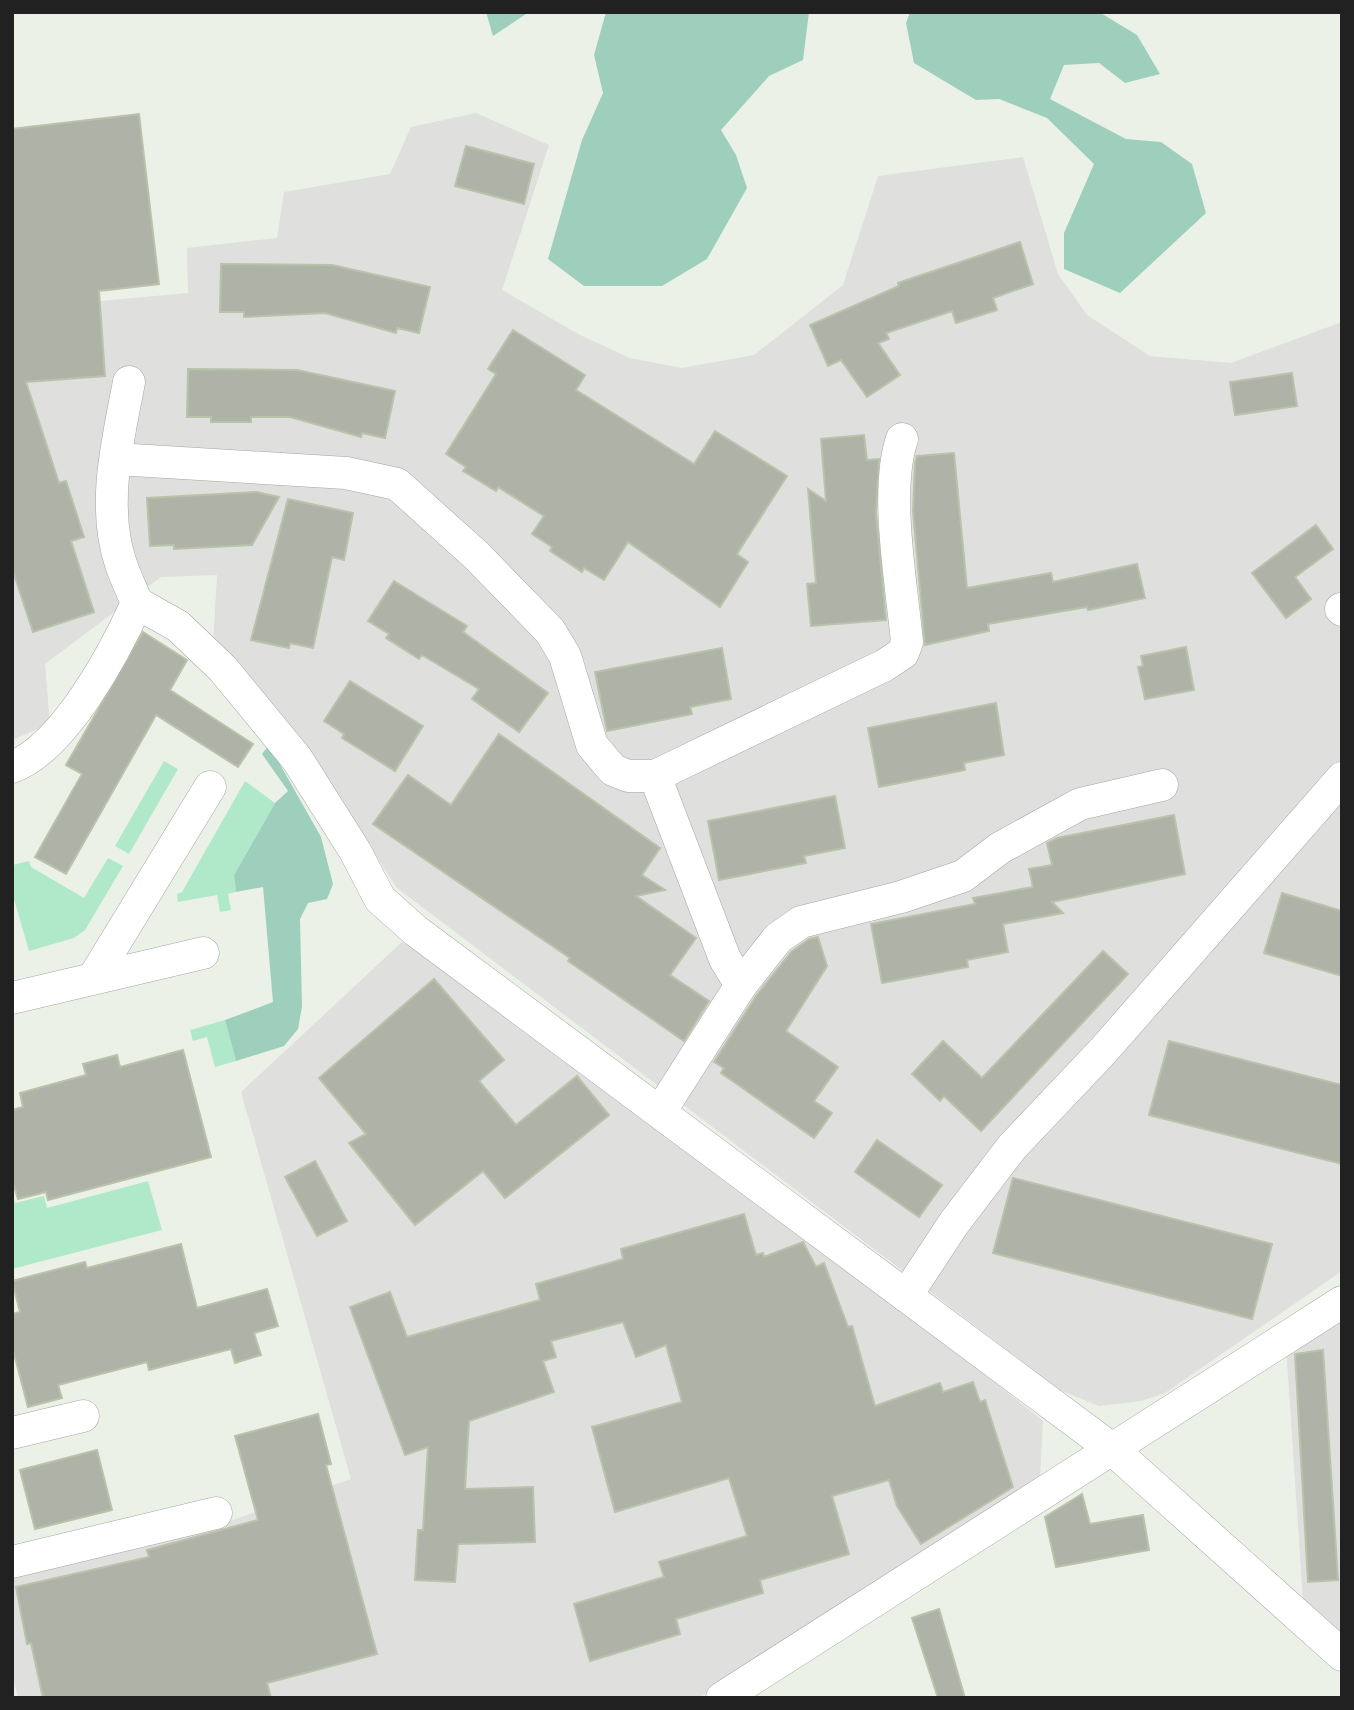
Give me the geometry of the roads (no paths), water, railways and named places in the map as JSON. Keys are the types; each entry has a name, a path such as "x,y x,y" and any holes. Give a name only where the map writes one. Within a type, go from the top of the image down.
{"street":[{"path":"129,382 111,502 120,561 137,603 178,626 223,669 297,758 355,851 380,899 416,931 1112,1449 1342,1655"},
{"path":"116,458 346,473 397,484 475,555 550,631 565,656 592,745 613,770 628,776 655,776 885,665 903,653 907,642 895,517 897,451 902,439"},
{"path":"12,766 66,726 123,635 137,603"},
{"path":"655,776 725,959 741,985"},
{"path":"906,1296 954,1223 1012,1147 1103,1051 1342,778"},
{"path":"660,1112 741,985 778,938 802,922 901,897 963,876 1000,848 1080,804 1162,785"},
{"path":"94,978 210,787"},
{"path":"12,998 203,953"},
{"path":"722,1698 1342,1302"},
{"path":"12,1433 83,1416"},
{"path":"12,1562 216,1513"}]}
